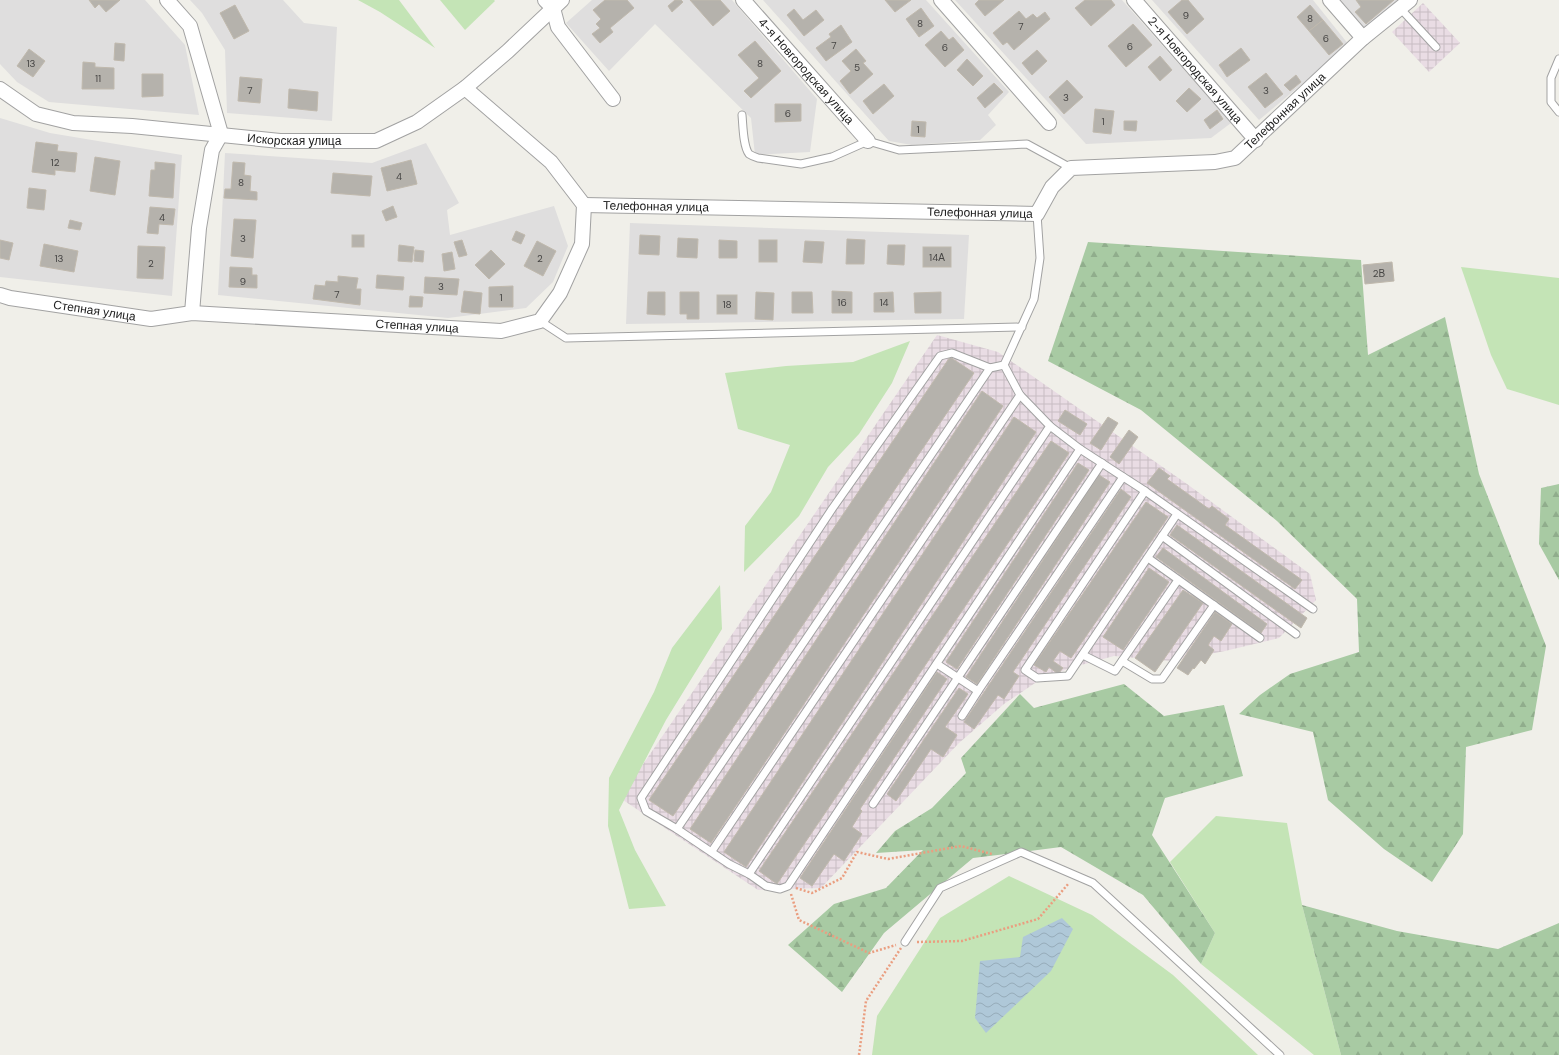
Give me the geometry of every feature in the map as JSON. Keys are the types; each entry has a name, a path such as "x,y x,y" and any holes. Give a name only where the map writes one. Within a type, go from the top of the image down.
{"street":[{"path":"167,0 190,26 221,134 212,150 199,228 192,314"},
{"name":"4-я Новгородская улица","path":"743,0 868,141"},
{"path":"941,0 1049,123"},
{"name":"2-я Новгородская улица","path":"1134,0 1256,140"},
{"path":"1330,0 1363,38"},
{"path":"553,3 558,27 613,98"},
{"name":"Искорская улица","path":"0,89 36,114 72,123 132,126 280,141 376,141 417,122 465,88 508,51 553,3"},
{"name":"Телефонная улица","path":"584,205 1037,214 1052,187 1071,168 1215,162 1235,158 1256,140 1363,38 1405,4"},
{"path":"465,88 550,162 584,205 582,244 560,293 540,321"},
{"name":"Степная улица","path":"0,295 10,298 151,319 192,314 501,331 540,321"}],"lane":[{"path":"1405,4 1436,47"},
{"path":"1559,59 1551,78 1551,102 1559,112"},
{"path":"742,115 748,153 758,158 800,164 832,157 868,141 899,150 1027,144 1071,168"},
{"path":"1004,365 1034,299 1040,258 1037,214"},
{"path":"540,321 566,338 1022,327"},
{"path":"1004,365 990,368 952,353 940,356 832,509 641,798 646,811 766,886 780,889 788,886 1080,449"},
{"path":"1004,365 1020,395 1050,426 1080,449 1145,491 1314,609"},
{"path":"677,829 990,368"},
{"path":"712,851 1020,395"},
{"path":"749,874 1050,426"},
{"path":"873,804 1102,463"},
{"path":"962,716 1123,476"},
{"path":"1145,491 1025,670 1037,678 1068,676 1177,514"},
{"path":"1162,536 1296,634"},
{"path":"1148,558 1260,638"},
{"path":"1083,655 1115,671 1178,580"},
{"path":"1122,661 1152,679 1162,679 1214,605"},
{"path":"937,664 978,691"},
{"path":"905,942 940,888 1021,852 1094,883 1280,1055"}],"path":[{"path":"788,886 812,893 842,878 857,852 888,859 962,846 1008,858"},
{"path":"859,1055 866,1001 905,942"}],"shaded area":[{"path":"0,0 145,0 185,45 199,115 49,102 17,82 0,64"},
{"path":"190,0 283,0 304,23 337,27 332,121 227,113 225,50 202,13"},
{"path":"592,0 732,0 817,99 810,152 755,155 751,118 655,24 609,71 566,23"},
{"path":"763,0 926,0 1009,92 988,115 996,125 980,140 912,145 889,141"},
{"path":"955,0 1122,0 1231,123 1211,138 1086,144"},
{"path":"1152,0 1313,0 1349,45 1259,120"},
{"path":"1340,0 1398,0 1365,29"},
{"path":"1423,3 1460,43 1429,72 1392,32"},
{"path":"0,118 50,133 182,155 172,296 0,277"},
{"path":"426,143 459,203 447,210 450,235 554,206 568,246 553,282 526,308 448,318 218,295 225,153 372,163"},
{"path":"630,223 969,235 964,319 626,324"},
{"path":"937,335 998,352 1187,484 1310,574 1316,600 1279,638 1225,651 1172,661 1114,656 1070,668 1038,681 1004,704 959,743 821,888 758,890 620,798"}],"green space":[{"path":"358,0 399,0 435,48 380,12"},
{"path":"440,0 494,0 495,1 465,30"},
{"path":"1088,242 1361,260 1368,355 1445,317 1479,474 1546,646 1532,730 1466,747 1463,834 1432,882 1384,849 1328,800 1313,732 1239,714 1260,695 1290,674 1359,652 1357,599 1277,521 1141,410 1048,361"},
{"path":"1461,267 1559,278 1559,405 1507,389 1491,355"},
{"path":"910,341 892,383 859,434 828,467 799,516 744,572 745,526 771,492 790,445 738,429 725,373 786,366 853,362"},
{"path":"1559,484 1559,580 1539,544 1541,488"},
{"path":"720,585 722,629 666,720 619,810 635,850 666,906 629,909 608,826 609,778 654,692 672,648"},
{"path":"1124,684 1164,716 1224,705 1243,776 1165,798 1152,835 1215,933 1201,964 1143,895 1061,847 973,858 884,933 842,992 788,945 834,904 886,888 923,850 876,853 895,831 932,808 966,773 961,758 1020,694 1034,708"},
{"path":"1216,816 1287,823 1302,905 1341,1055 1314,1055 1201,964 1215,933 1170,862"},
{"path":"1009,876 1092,915 1173,975 1258,1055 872,1055 877,1016 940,918"},
{"path":"1302,905 1397,931 1498,949 1559,923 1559,1055 1341,1055"}],"water":[{"path":"1062,918 1073,929 1051,971 986,1033 975,1018 980,961 1020,957 1023,937"}],"building":[{"path":"89,0 120,0 106,12 99,4 95,8"},
{"path":"605,0 627,0 634,8 610,28 613,32 600,43 592,34 600,28 596,24 601,19 593,10"},
{"path":"675,0 681,0 683,2 672,12 668,6"},
{"path":"690,0 720,0 730,11 713,26"},
{"path":"885,0 911,0 895,12"},
{"path":"979,0 1004,0 985,16 975,4"},
{"path":"1085,0 1111,0 1115,5 1091,26 1075,8"},
{"path":"1182,0 1188,0 1204,19 1187,34 1168,12"},
{"path":"1356,0 1394,0 1366,24 1355,12 1361,7"},
{"path":"235,5 249,31 234,39 220,13"},
{"path":"1310,5 1323,20 1309,31 1297,17"},
{"path":"921,8 934,26 919,37 906,19"},
{"path":"794,9 803,20 816,10 824,20 804,36 787,15"},
{"path":"1019,11 1026,19 1033,14 1037,18 1045,12 1050,19 1014,50 1007,42 1003,45 993,33"},
{"path":"1323,20 1343,44 1329,55 1309,31"},
{"path":"1133,24 1152,45 1126,67 1108,46"},
{"path":"841,25 852,42 826,61 816,48 831,37 829,34"},
{"path":"941,31 949,40 953,37 964,50 945,67 925,45"},
{"path":"755,41 781,71 751,98 744,91 759,78 738,55"},
{"path":"115,43 125,44 124,61 114,60"},
{"path":"1241,48 1250,60 1227,77 1219,65"},
{"path":"29,49 45,61 33,77 17,66"},
{"path":"856,49 866,61 863,63 873,74 850,94 840,81 851,71 842,61"},
{"path":"1037,50 1047,61 1032,75 1022,63"},
{"path":"1160,56 1172,70 1160,81 1148,67"},
{"path":"967,59 983,76 973,86 957,70"},
{"path":"83,62 95,63 95,67 114,68 114,89 82,89"},
{"path":"1266,73 1283,94 1265,108 1248,87"},
{"path":"142,74 163,74 163,96 142,97"},
{"path":"1296,75 1301,82 1290,91 1284,85"},
{"path":"240,77 262,79 260,103 238,101"},
{"path":"1067,80 1083,97 1064,114 1049,97"},
{"path":"994,83 1003,92 985,108 977,98"},
{"path":"884,84 894,96 873,114 863,101"},
{"path":"1189,88 1201,99 1187,112 1176,101"},
{"path":"289,89 318,92 317,111 288,108"},
{"path":"775,104 801,104 801,121 775,122"},
{"path":"1095,109 1114,111 1111,134 1093,132"},
{"path":"1217,110 1223,119 1210,129 1204,120"},
{"path":"912,121 926,122 925,137 911,136"},
{"path":"1124,121 1137,121 1136,131 1124,130"},
{"path":"36,142 58,145 57,151 77,153 75,172 55,170 55,175 32,172"},
{"path":"95,157 120,161 115,195 90,191"},
{"path":"411,160 417,184 387,191 381,168"},
{"path":"155,162 175,164 173,198 149,196 151,170 155,170"},
{"path":"233,162 245,163 244,175 251,176 250,191 257,192 257,200 224,198 225,189 231,189"},
{"path":"333,173 372,176 370,196 331,193"},
{"path":"29,188 46,190 44,210 27,208"},
{"path":"393,206 397,217 386,221 382,211"},
{"path":"150,207 175,209 173,225 159,224 158,234 147,233"},
{"path":"234,219 256,220 253,258 231,256"},
{"path":"70,220 82,223 80,230 68,228"},
{"path":"516,231 525,235 521,244 512,240"},
{"path":"352,235 364,235 364,247 352,247"},
{"path":"640,235 660,236 659,255 639,254"},
{"path":"678,238 698,239 697,258 677,257"},
{"path":"847,239 865,240 864,264 846,264"},
{"path":"0,240 13,243 9,260 0,258"},
{"path":"462,240 467,255 459,257 454,242"},
{"path":"719,240 737,241 737,258 719,258"},
{"path":"759,240 777,240 777,262 759,262"},
{"path":"537,241 556,251 543,276 524,266"},
{"path":"805,241 824,242 822,263 803,262"},
{"path":"44,244 78,251 74,272 40,266"},
{"path":"399,245 414,247 412,262 398,261"},
{"path":"888,245 905,245 904,265 887,264"},
{"path":"138,246 165,247 163,279 137,278"},
{"path":"923,247 951,247 951,267 923,267"},
{"path":"415,250 424,251 423,262 414,261"},
{"path":"491,250 505,264 489,279 475,265"},
{"path":"452,252 455,269 444,271 442,254"},
{"path":"1392,262 1394,281 1365,284 1363,265"},
{"path":"230,267 252,268 252,275 257,275 257,288 229,287"},
{"path":"377,275 404,277 403,290 376,288"},
{"path":"338,276 358,278 356,289 361,289 360,305 313,299 315,285 325,286 326,281 338,282"},
{"path":"425,277 459,279 457,295 424,293"},
{"path":"513,286 513,307 489,307 489,287"},
{"path":"464,291 482,293 480,314 461,312"},
{"path":"832,291 852,292 852,313 832,313"},
{"path":"648,292 665,292 665,315 647,314"},
{"path":"680,292 699,292 699,319 687,319 687,314 680,314"},
{"path":"756,292 774,293 773,320 755,319"},
{"path":"792,292 812,292 813,313 792,313"},
{"path":"893,292 894,312 874,312 874,293"},
{"path":"941,292 941,313 915,313 914,293"},
{"path":"717,295 737,295 737,314 717,314"},
{"path":"410,296 423,297 422,307 409,307"},
{"path":"950,357 974,373 673,816 649,800"},
{"path":"982,391 1003,406 711,843 690,829"},
{"path":"1065,410 1087,424 1080,435 1058,421"},
{"path":"1014,417 1036,432 746,867 724,852"},
{"path":"1108,417 1118,423 1101,450 1090,443"},
{"path":"1129,430 1138,437 1119,464 1110,457"},
{"path":"1051,441 1069,453 777,884 759,871"},
{"path":"1078,463 1089,470 957,669 946,662"},
{"path":"1159,468 1170,476 1167,479 1209,509 1212,506 1229,519 1225,525 1302,580 1295,589 1147,483"},
{"path":"1099,475 1110,482 977,684 966,677"},
{"path":"1121,489 1131,497 1013,672 1019,676 1004,699 998,695 974,729 964,722"},
{"path":"1146,502 1168,517 1071,658 1060,651 1053,661 1063,668 1058,674 1049,667 1046,672 1034,665"},
{"path":"1177,525 1307,618 1301,628 1170,535"},
{"path":"1163,548 1267,624 1261,633 1156,557"},
{"path":"1149,568 1169,582 1123,650 1103,637"},
{"path":"1183,590 1203,603 1155,672 1135,658"},
{"path":"1215,612 1232,624 1221,641 1214,636 1208,645 1214,650 1205,664 1201,660 1188,675 1177,668"},
{"path":"937,672 947,679 860,809 862,811 852,827 862,834 844,861 834,854 812,886 800,878"},
{"path":"959,688 968,694 945,727 957,735 943,757 931,749 896,801 887,794"}]}
